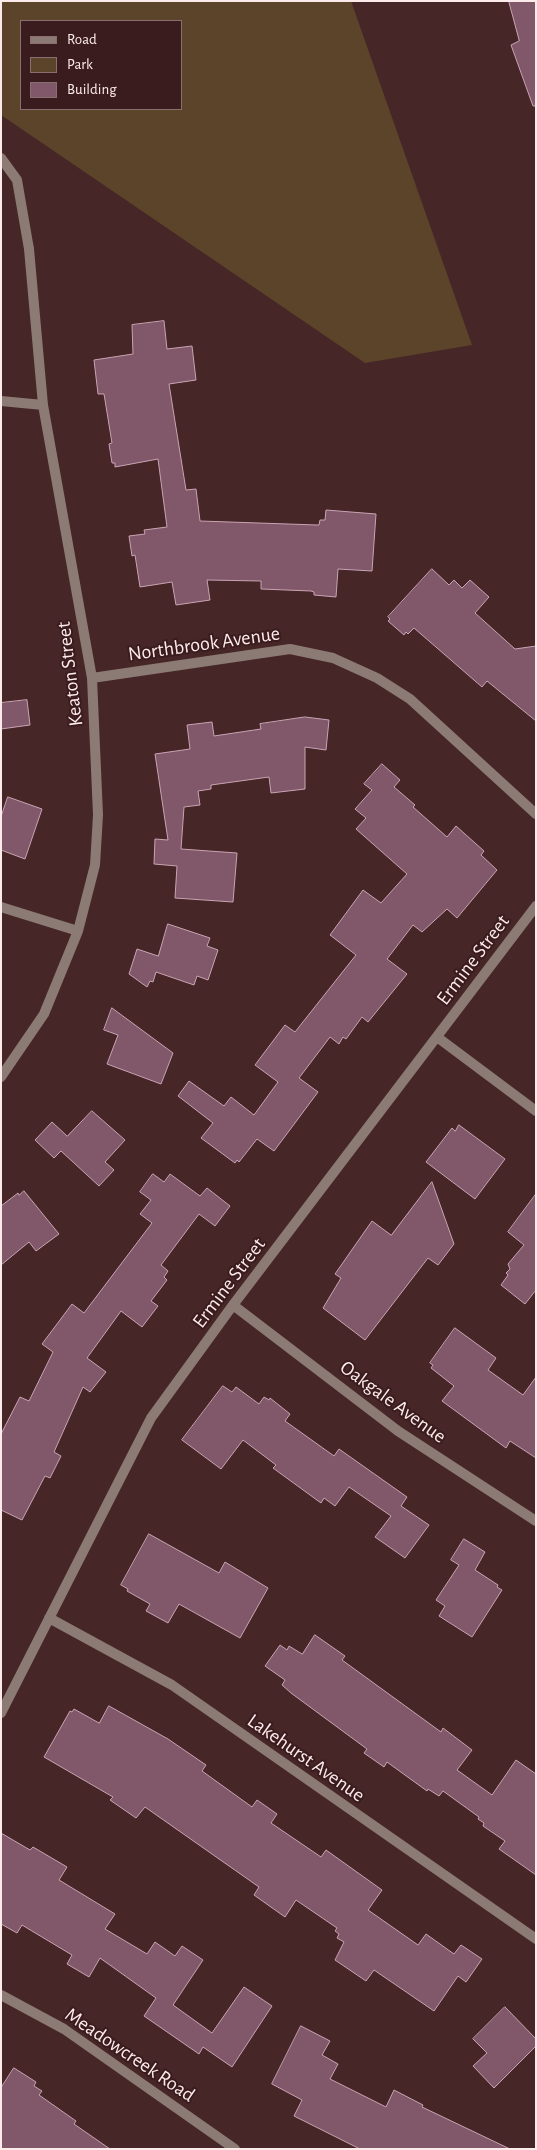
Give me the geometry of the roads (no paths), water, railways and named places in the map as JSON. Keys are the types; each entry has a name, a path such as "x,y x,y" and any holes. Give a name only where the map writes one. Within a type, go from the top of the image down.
{"street":[{"name":"Keaton Street","path":"1,158 17,180 29,249 44,405 92,678 98,814 95,865 78,931 44,1014 1,1077"},
{"path":"1,401 44,405"},
{"name":"Northbrook Avenue","path":"92,678 290,649 333,658 377,678 410,699 536,814"},
{"name":"Ermine Street","path":"1,1713 151,1418 234,1305 536,906"},
{"path":"1,907 78,931"},
{"path":"437,1037 536,1111"},
{"name":"Oakgale Avenue","path":"234,1305 398,1431 536,1521"},
{"name":"Lakehurst Avenue","path":"49,1618 172,1685 536,1940"},
{"name":"Meadowcreek Road","path":"1,1995 64,2029 235,2149"}]}
